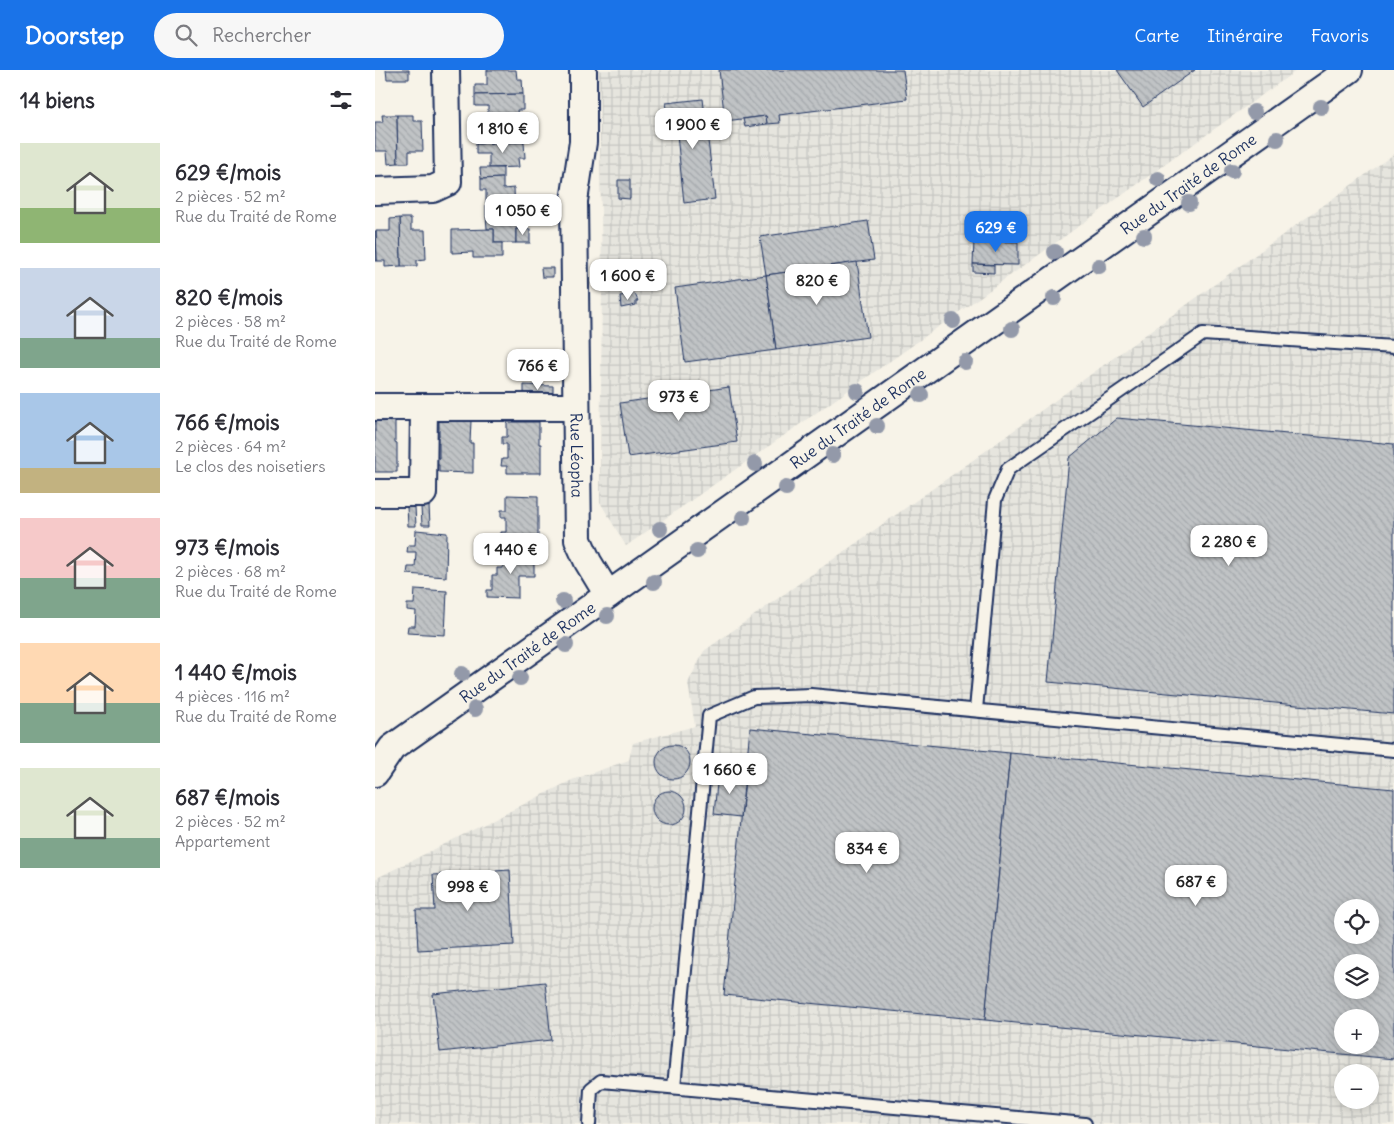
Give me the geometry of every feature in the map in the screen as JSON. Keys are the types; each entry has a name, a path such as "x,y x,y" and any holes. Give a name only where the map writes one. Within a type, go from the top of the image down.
{"street":[{"path":"375,191 433,189 448,182 446,70"},
{"name":"Rue Léopha","path":"583,70 583,142 574,201 578,540 588,562 608,595"},
{"name":"Rue du Traité de Rome","path":"375,773 392,748 1349,70"},
{"path":"375,493 423,493 424,407"},
{"path":"375,408 576,407"}],"lane":[{"path":"976,710 995,500 1008,469 1203,334 1394,347"},
{"path":"674,1087 709,716 754,697 802,695 1394,750"},
{"path":"589,1124 591,1089 601,1081 1085,1124"}],"shaded area":[{"path":"599,70 1297,70 913,345 626,546 600,502 602,281"},
{"path":"1394,154 1394,1124 375,1124 375,879 572,780 629,760 633,743 695,726 688,683 704,651 969,463"}],"building":[{"path":"386,70 409,70 409,79 387,79"},
{"path":"487,70 516,70 517,79 522,79 523,94 475,95 475,85 487,85"},
{"path":"719,70 903,70 907,99 779,115 780,123 767,124 766,116 725,121"},
{"path":"1117,70 1195,70 1143,107"},
{"path":"523,94 523,110 517,110 518,118 488,119 488,106 475,106 475,95"},
{"path":"703,99 715,199 684,203 675,115 668,115 666,103"},
{"path":"382,115 397,115 398,163 388,164 387,151 375,151 375,122 383,122"},
{"path":"397,115 413,115 413,121 422,121 423,151 409,151 409,163 398,163"},
{"path":"766,116 767,124 745,127 743,119"},
{"path":"518,118 518,127 524,127 524,142 476,144 476,133 488,133 488,119"},
{"path":"524,142 525,158 518,158 519,167 489,168 489,154 476,154 476,144"},
{"path":"480,168 503,168 503,178 481,179"},
{"path":"503,178 503,189 514,188 515,214 486,215 486,190 481,190 481,179"},
{"path":"618,180 630,180 630,199 618,198"},
{"path":"522,213 523,229 516,229 516,243 494,243 494,229 487,229 486,215"},
{"path":"400,218 411,218 411,230 425,230 426,259 417,260 417,266 401,266"},
{"path":"400,218 401,266 385,267 385,261 377,261 376,231 390,231 390,219"},
{"path":"868,221 874,260 766,275 760,237"},
{"path":"494,229 494,243 502,243 502,258 473,258 473,252 452,253 452,230"},
{"path":"516,229 530,229 530,243 516,243"},
{"path":"376,231 377,261 375,261"},
{"path":"974,241 1018,242 1018,265 973,264"},
{"path":"857,262 868,337 776,350 766,275"},
{"path":"973,264 994,265 994,273 973,272"},
{"path":"541,268 553,268 553,277 542,277"},
{"path":"766,275 776,350 685,362 675,288"},
{"path":"635,294 638,301 636,301 636,305 621,308 620,296"},
{"path":"524,385 553,386 553,396 524,396"},
{"path":"729,387 737,442 628,457 620,403"},
{"path":"1117,418 1394,444 1394,714 1048,682 1069,458"},
{"path":"375,420 395,420 397,472 375,472"},
{"path":"439,421 471,421 470,443 473,443 473,473 439,472 439,465 433,465 433,458 439,458 439,443 433,443 433,436 439,436"},
{"path":"507,422 539,422 541,473 507,473 507,466 501,466 502,459 507,459 507,444 502,444 502,437 507,437"},
{"path":"507,495 538,496 538,539 501,539 501,532 506,532 506,517 501,517 501,510 507,510"},
{"path":"429,506 430,525 422,525 421,507"},
{"path":"407,507 415,507 416,526 408,526"},
{"path":"416,530 447,533 446,577 407,574 408,567 415,567 416,552 407,552 408,545 415,545"},
{"path":"503,554 534,554 534,576 518,576 518,598 487,597 487,590 492,590 492,575 497,575 497,568 503,568"},
{"path":"415,589 447,591 445,635 407,633 408,626 415,626 416,611 407,610 407,604 414,604"},
{"path":"750,728 1010,753 985,1020 724,995"},
{"path":"673,745 680,746 685,750 689,755 689,769 685,774 680,778 673,779 666,778 661,774 657,769 656,762 657,755 661,750 666,746"},
{"path":"1010,753 1394,789 1394,1059 1342,1054 1379,1054 1379,1009 1334,1009 1334,1053 985,1020"},
{"path":"718,773 745,775 741,817 714,814"},
{"path":"669,791 681,796 686,808 681,820 669,825 657,820 652,808 657,796"},
{"path":"510,870 514,945 418,950 416,910 435,910 433,875"},
{"path":"545,982 551,1040 440,1052 433,994"}]}
